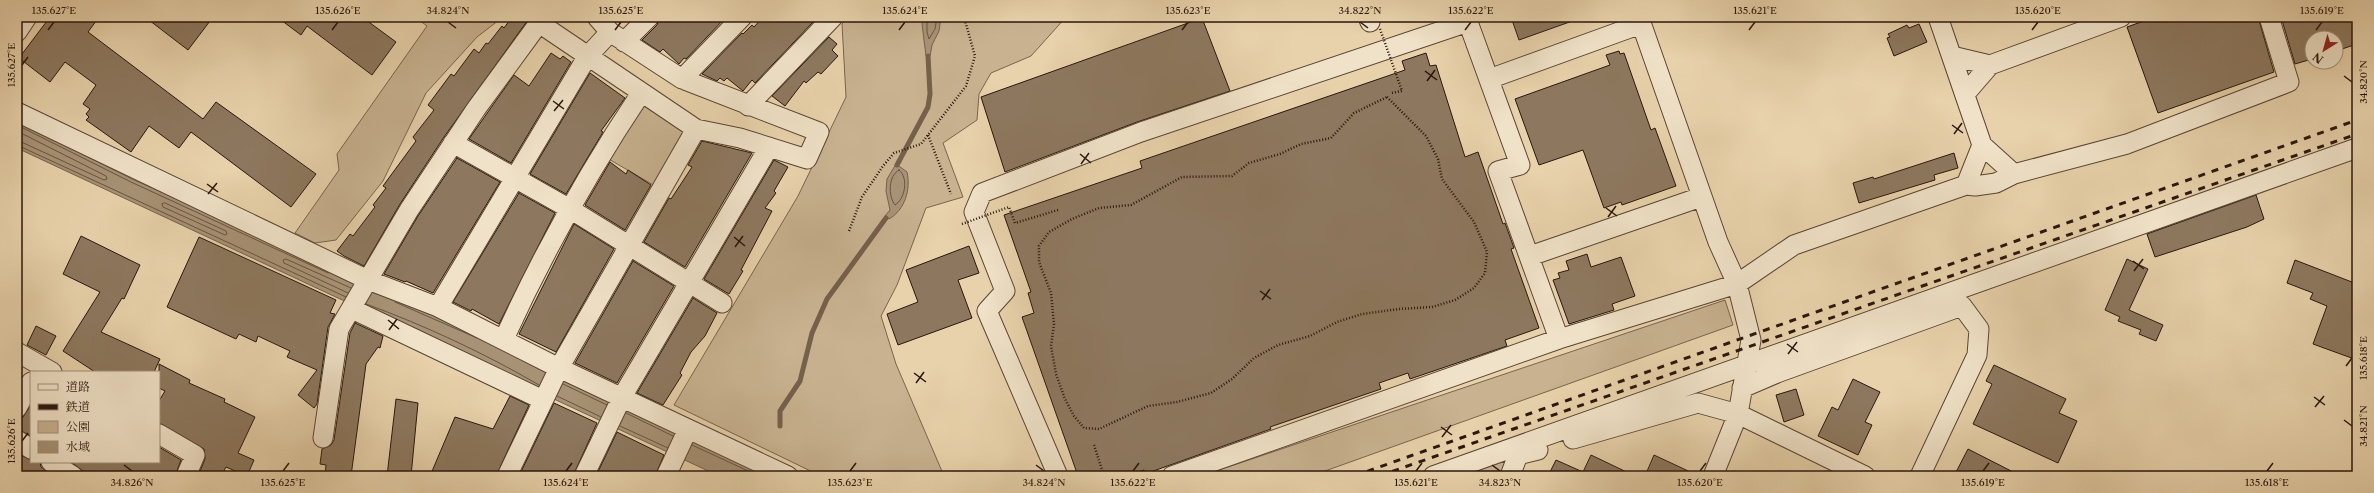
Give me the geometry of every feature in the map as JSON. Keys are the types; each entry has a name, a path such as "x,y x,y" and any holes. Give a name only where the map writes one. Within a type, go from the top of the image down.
{"street":[{"path":"17,32 27,17"},
{"path":"323,438 328,391 339,330 409,210 476,109 539,23 586,57 696,129 740,138 807,159 819,132 682,80 617,37 597,17"},
{"path":"438,307 586,57 649,17"},
{"path":"682,80 742,17"},
{"path":"748,106 833,17"},
{"path":"1938,17 1982,145 2014,174"},
{"path":"1965,94 1990,65 2121,17"},
{"path":"1172,476 1559,339 1737,284 1794,246 1966,185 1975,186 1996,183 2014,174 2127,144 2289,82 2269,17"},
{"path":"1058,476 987,311 1005,291 974,212 982,193 1141,132 1467,19 1520,165 1498,171 1559,339"},
{"path":"1489,79 1640,21 1701,197 1718,242 1737,284 1751,340 1738,414 1713,476"},
{"path":"1952,56 1990,65"},
{"path":"504,339 532,276 605,147 641,93"},
{"path":"17,112 368,280 438,307 504,339 558,368 788,476"},
{"path":"507,476 558,368 628,244 696,129"},
{"path":"453,143 513,178 570,208 722,303"},
{"path":"1966,185 1982,145"},
{"path":"584,476 622,397 769,147"},
{"path":"1432,476 1746,366 2357,148"},
{"path":"1530,256 1701,197"},
{"path":"1742,388 1777,373 1962,306 1979,329 1977,355 1920,476"},
{"path":"352,309 543,400"},
{"path":"17,352 43,370"},
{"path":"17,408 30,384"},
{"path":"1510,476 1518,455 1698,403 1738,414 1865,476"},
{"path":"666,476 688,428"},
{"path":"160,435 195,455 186,476"},
{"path":"17,440 30,448"},
{"path":"53,463 73,476"}],"path":[{"path":"849,231 862,197 877,174 894,153 921,144 966,86 975,56 964,17"},
{"path":"1373,23 1402,91 1391,94"},
{"path":"1387,97 1426,136 1438,159 1442,179 1474,222 1486,252 1485,273 1474,288 1455,300 1432,307 1370,313 1337,322 1310,336 1278,345 1254,358 1232,379 1211,392 1177,402 1148,406 1099,429 1084,428 1074,416 1065,399 1056,374 1051,346 1054,324 1051,293 1039,262 1039,246 1049,232 1072,219 1099,208 1131,205 1182,177 1232,176 1250,163 1280,154 1301,144 1331,138 1354,113 1387,97"},
{"path":"928,135 950,194"},
{"path":"962,224 1009,207 1015,223 1058,210"},
{"path":"1094,445 1104,476"}],"green space":[{"path":"415,17 503,17 477,37 426,93 383,181 336,240 315,243 295,233 339,170 337,154 427,26"},
{"path":"847,17 1066,17 1031,56 991,73 979,94 977,120 943,143 963,197 926,208 897,285 881,316 896,364 944,476 821,476 674,405 798,196 846,97 842,24"},
{"path":"644,106 669,121 681,126 685,135 655,186 607,158 637,107"},
{"path":"1725,300 1733,325 1311,476 1201,476"},
{"path":"1510,458 1502,476 1459,476"}],"water":[{"path":"924,17 941,17 939,31 932,45 930,56 926,56 922,24"},
{"path":"17,121 132,179 423,309 768,476 719,476 556,400 514,376 417,329 340,299 17,148"},
{"path":"896,164 907,172 908,185 906,198 903,205 895,215 889,219 885,216 890,210 886,191 887,179"}],"building":[{"path":"50,17 99,17 88,32 203,119 216,102 316,174 291,207 191,132 179,148 149,126 131,152 86,120 89,117 86,114 90,109 83,104 96,85 65,62 50,82 19,58"},
{"path":"145,17 213,17 188,50"},
{"path":"277,17 362,17 396,42 372,75 307,26 301,35"},
{"path":"512,17 530,17 444,137 400,204 364,266 337,251 350,234 353,236 375,207 373,205 386,188 383,186 416,141 413,137 434,110 428,105 451,74 454,76 474,49 479,53 486,43 488,44 502,26 504,28"},
{"path":"660,17 726,17 686,59 684,58 679,64 663,49 660,52 642,40 657,25"},
{"path":"763,17 807,17 813,22 755,83 752,80 743,91 727,78 724,81 720,78 717,81 702,74 742,33 743,34 752,25 754,27"},
{"path":"1511,17 1578,17 1578,19 1519,40"},
{"path":"2155,17 2258,17 2274,72 2158,113 2127,27"},
{"path":"2281,17 2357,17 2357,44 2344,48 2344,30 2304,30 2304,61 2295,64"},
{"path":"1202,18 1230,91 1137,122 1005,172 981,97"},
{"path":"1919,24 1927,42 1894,56 1887,38 1890,37 1888,34 1907,25 1909,28"},
{"path":"829,37 837,44 832,50 838,56 821,74 818,72 806,83 804,81 785,106 772,96"},
{"path":"1619,51 1620,54 1624,53 1651,130 1655,128 1676,186 1622,205 1621,202 1604,208 1583,150 1539,165 1515,99 1610,65 1606,55"},
{"path":"551,53 560,59 563,56 571,62 511,163 469,139 514,75 529,86"},
{"path":"1426,53 1430,66 1436,65 1465,157 1478,152 1503,224 1505,223 1514,248 1511,249 1539,328 1505,340 1507,346 1410,379 1408,373 1379,383 1381,389 1270,427 1271,429 1145,474 1144,470 1126,476 1078,476 1022,317 1034,313 1028,293 1031,292 1004,215 1142,168 1140,161 1405,70 1402,61"},
{"path":"590,73 625,98 601,131 603,132 566,194 530,174"},
{"path":"702,141 752,153 685,267 644,242 669,198 671,199 692,167 688,165"},
{"path":"1954,153 1958,168 1934,175 1935,180 1859,203 1853,183 1873,177 1874,179"},
{"path":"457,158 500,182 433,293 406,281 405,282 384,274 418,216"},
{"path":"774,160 788,167 774,191 776,193 765,208 772,211 741,270 743,271 729,294 704,279"},
{"path":"610,162 626,174 628,170 651,185 625,230 585,205"},
{"path":"519,193 555,213 499,324 472,309 471,311 453,302"},
{"path":"2256,195 2264,219 2247,227 2155,257 2147,234"},
{"path":"574,224 614,249 556,352 519,334"},
{"path":"81,236 140,265 124,299 122,298 101,332 160,359 154,371 93,371 63,351 100,292 63,274"},
{"path":"199,237 336,300 330,313 335,314 328,327 317,404 314,408 298,395 317,370 287,357 290,351 258,336 256,342 239,334 236,339 167,307"},
{"path":"969,246 979,273 958,280 972,318 898,345 887,314 918,302 906,270"},
{"path":"1587,254 1591,267 1621,257 1635,296 1612,304 1614,310 1569,324 1553,280 1560,278 1558,273 1569,270 1566,261"},
{"path":"2127,259 2148,269 2129,310 2163,325 2156,341 2139,334 2141,330 2118,321 2120,317 2105,310"},
{"path":"2295,260 2357,284 2357,360 2313,344 2327,306 2310,299 2313,293 2287,283"},
{"path":"633,261 674,286 617,383 575,363"},
{"path":"693,298 717,313 705,336 691,352 680,373 682,375 663,405 637,393"},
{"path":"355,323 383,336 380,348 378,347 366,364 351,476 325,476 326,465 320,464 322,449 331,445 334,440 350,333"},
{"path":"36,326 56,336 46,355 27,345"},
{"path":"159,364 190,380 189,383 225,399 224,402 255,417 238,453 254,460 247,476 226,467 221,476 198,476 205,459 204,449 160,424 160,399 165,391 160,388"},
{"path":"1994,365 2066,399 2059,413 2077,421 2058,463 1973,424 1992,384 1986,381"},
{"path":"1853,379 1880,392 1865,422 1872,425 1858,455 1818,436 1832,407 1838,410"},
{"path":"1796,389 1804,415 1784,422 1776,395"},
{"path":"510,396 529,405 496,476 430,476 455,417 493,429"},
{"path":"396,399 418,403 411,476 387,476"},
{"path":"554,403 597,423 573,476 519,476"},
{"path":"30,406 30,436 17,429 17,419 23,417"},
{"path":"617,432 664,455 655,476 596,476"},
{"path":"160,448 181,460 175,476 84,476 83,471 72,463 160,463"},
{"path":"1968,449 2021,476 1954,476"},
{"path":"17,453 30,460 30,463 40,463 41,467 53,476 17,476"},
{"path":"1591,455 1635,476 1548,476 1556,460 1583,472"},
{"path":"1654,455 1699,476 1645,476"}],"waterway":[{"path":"897,165 928,107 930,94 928,56"},
{"path":"780,426 780,411 800,381 812,333 827,299 886,218"}],"railway":[{"path":"1354,476 2357,120"},
{"path":"1379,476 2357,134"}]}
